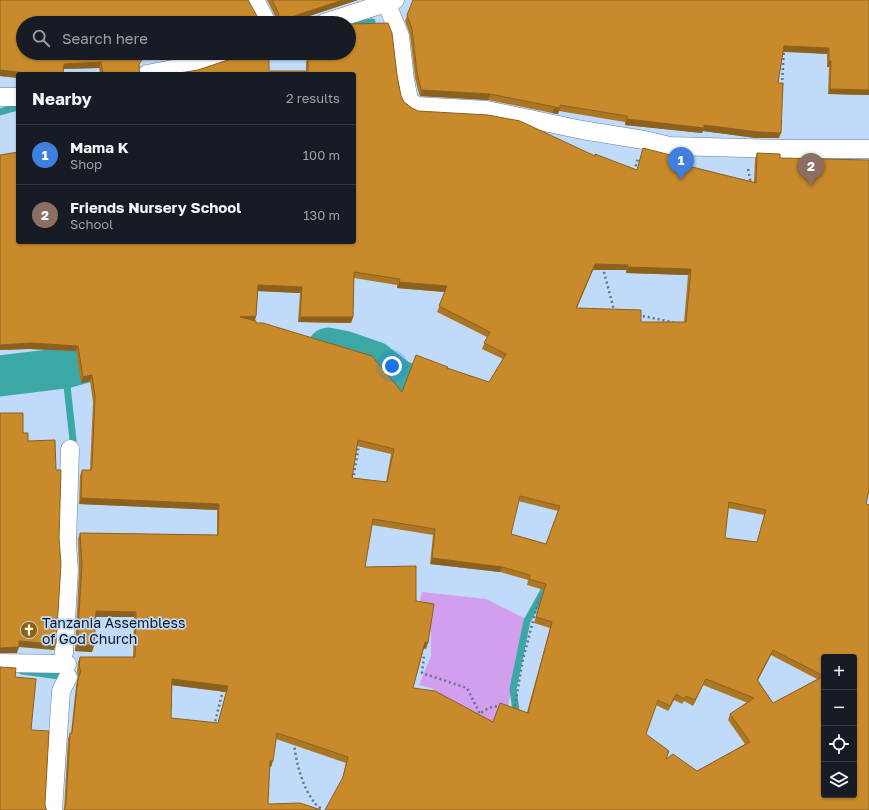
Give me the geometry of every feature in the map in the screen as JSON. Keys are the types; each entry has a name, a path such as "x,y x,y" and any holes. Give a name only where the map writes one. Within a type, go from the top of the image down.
{"street":[{"path":"255,0 263,16"},
{"path":"345,16 391,1 400,36 409,100 416,106 487,110 582,130 644,140 670,146 749,149 869,149"},
{"path":"157,72 194,65 210,60"},
{"path":"0,97 16,97"},
{"path":"53,810 61,691 66,665 69,570 67,544 70,449"},
{"path":"0,663 66,665"}],"path":[{"path":"782,92 782,60 784,45"},
{"path":"632,176 644,140"},
{"path":"749,149 748,175 751,188"},
{"path":"606,266 604,272 614,310"},
{"path":"607,312 614,310 622,311"},
{"path":"637,314 682,324"},
{"path":"352,486 360,437"},
{"path":"514,716 523,659 538,602 546,589"},
{"path":"417,653 424,656 422,673 468,688 480,714 479,722"},
{"path":"214,727 224,688"},
{"path":"480,714 487,708 498,706 514,710"},
{"path":"294,741 295,754 302,779 314,802 323,810"}],"shaded area":[{"path":"422,592 486,599 526,619 505,721 481,727 470,715 431,688 419,685 431,656 431,632 414,623"}],"building":[{"path":"0,0 248,0 257,16 16,16 16,60 142,60 139,64 140,72 103,72 101,62 64,64 63,72 18,72 0,70"},
{"path":"272,0 343,0 294,16 278,16"},
{"path":"413,0 869,0 869,90 830,89 831,61 829,61 829,48 784,46 778,83 783,83 781,133 758,132 704,125 704,128 627,119 627,116 560,105 560,108 490,94 422,90 417,73 412,29 407,15"},
{"path":"388,23 392,33 401,96 404,102 418,111 488,115 520,121 595,156 595,154 637,170 643,148 686,159 684,165 756,183 757,153 780,154 780,158 869,160 869,490 866,504 869,505 869,810 325,810 343,777 348,757 277,733 273,761 270,761 268,804 300,803 321,810 64,810 66,805 70,733 72,733 78,679 81,671 79,666 80,657 135,657 136,612 96,611 94,646 77,645 82,565 80,533 218,535 219,504 81,498 82,470 91,470 92,467 95,396 92,375 83,377 78,346 31,343 0,345 0,155 16,152 16,244 356,244 356,72 186,72 198,70 228,60 269,60 269,71 308,71 308,60 356,60 356,24","holes":["595,264 628,265 628,267 691,269 686,322 641,322 641,310 576,308","354,272 400,279 399,282 447,286 439,306 490,332 484,343 506,354 489,382 447,368 448,367 416,355 402,392 372,356 263,323 256,323 256,321 240,317 256,316 258,285 302,287 300,317 353,317","358,440 394,449 387,482 352,478","520,496 560,506 546,544 511,534","729,502 766,510 757,542 725,538","373,519 435,529 432,558 502,567 530,575 529,579 546,584 536,617 552,622 528,713 500,703 493,722 435,691 413,688 425,642 428,643 434,604 416,601 416,566 365,567","172,679 228,686 218,723 171,718","706,679 754,698 730,714 750,742 697,771 673,754 666,759 669,751 646,734 658,700 670,706 676,694 684,699 686,696 695,700"]},
{"path":"0,413 23,413 23,433 28,433 28,441 55,440 56,470 61,470 59,538 61,564 56,644 19,641 19,647 0,648"},
{"path":"0,667 16,668 15,677 36,679 31,730 49,731 45,804 47,810 0,810"}],"waterway":[{"path":"356,24 372,22"},
{"path":"0,112 16,108"},
{"path":"0,376 65,368 114,354 131,346"},
{"path":"328,348 343,351 375,362 397,379 457,406"},
{"path":"65,368 73,440 72,450"},
{"path":"517,718 513,689 527,621 547,585"},
{"path":"22,671 67,677"}],"place":[{"name":"Mama K","path":"681,180"},
{"name":"Friends Nursery School","path":"811,186"},
{"name":"Tanzania Assembless of God Church","path":"29,630"}]}
